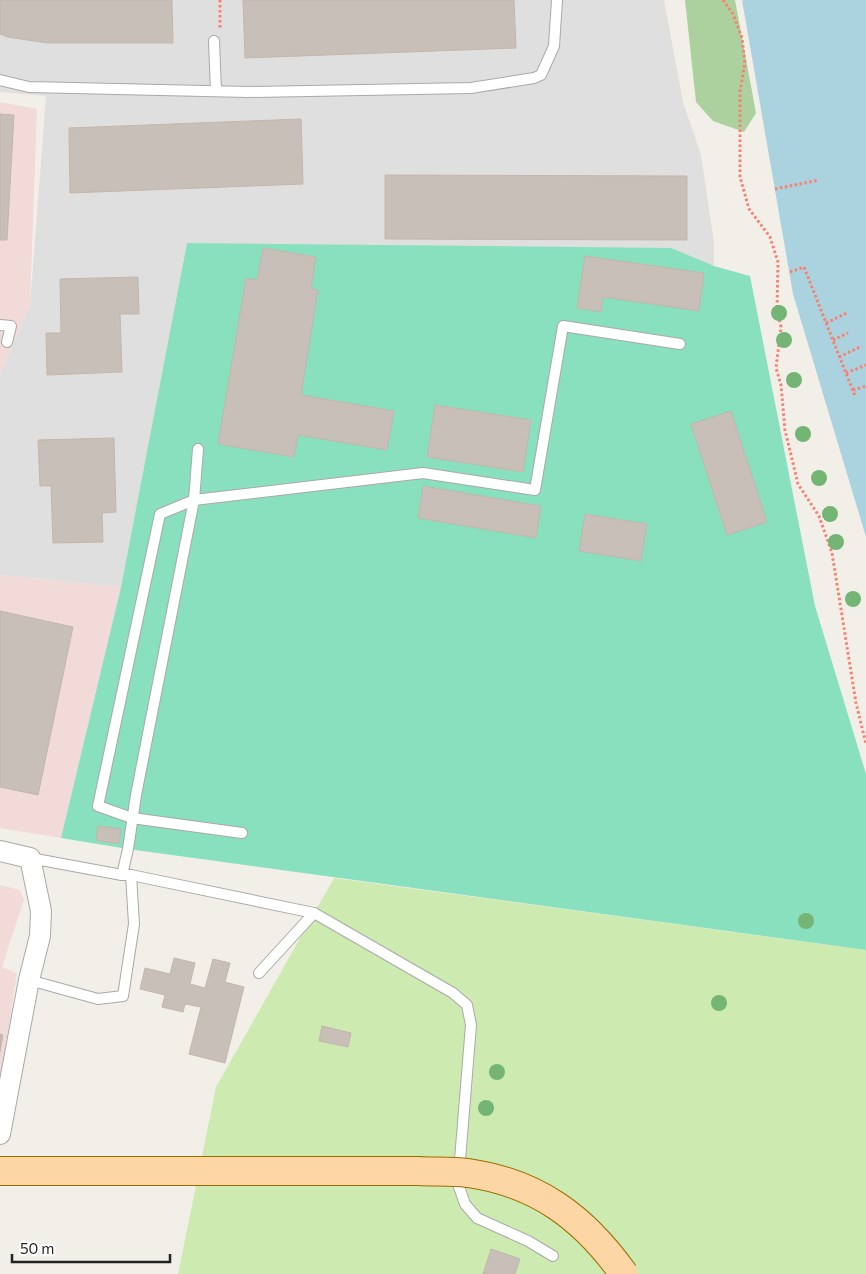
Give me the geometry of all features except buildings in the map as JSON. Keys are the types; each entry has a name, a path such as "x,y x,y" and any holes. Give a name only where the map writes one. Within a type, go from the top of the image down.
{"main road":[{"path":"0,1171 418,1171 468,1173 508,1182 545,1197 578,1221 606,1249 624,1274"}],"street":[{"path":"0,851 30,858 41,911 40,936 29,980 0,1134"}],"lane":[{"path":"0,80 29,88 216,91 471,88 534,78 541,75 554,46 557,0"},
{"path":"216,91 217,38"},
{"path":"0,325 11,326 7,342"},
{"path":"242,834 132,818 98,806 160,514 194,500 423,473 535,490 563,326 680,344"},
{"path":"29,980 98,998 123,996 134,924 127,875 132,818 194,500 198,449"},
{"path":"30,858 127,875 314,913 453,993 467,1005 471,1025 458,1184 465,1204 477,1218 528,1241 553,1256"},
{"path":"259,973 314,913"}],"path":[{"path":"217,38 220,0"},
{"path":"723,0 733,14 742,38 745,63 740,91 740,177 749,209 770,237 778,262 777,310 781,327 776,368 781,385 785,430 798,484 819,516 832,553 856,703 866,744"},
{"path":"775,188 819,180"},
{"path":"790,272 804,267 855,396"},
{"path":"826,323 847,314"},
{"path":"833,340 848,334"},
{"path":"839,357 862,346"},
{"path":"846,373 866,365"},
{"path":"852,390 866,386"}],"shaded area":[{"path":"0,0 664,0 683,102 701,155 714,242 714,266 187,243 121,587 0,575 0,374 30,304 46,96 0,92"},
{"path":"0,102 37,109 30,304 0,374"},
{"path":"0,575 121,587 61,838 0,828"},
{"path":"0,885 20,890 24,900 2,967 17,973 0,1085"}],"green space":[{"path":"685,0 735,0 756,113 744,132 713,121 696,102"},
{"path":"187,243 671,248 714,266 750,276 815,606 866,774 866,950 128,849 61,838 121,587"},
{"path":"334,878 866,950 866,1274 178,1274 216,1087"}],"water":[{"path":"742,0 866,0 866,537 793,294"}]}
